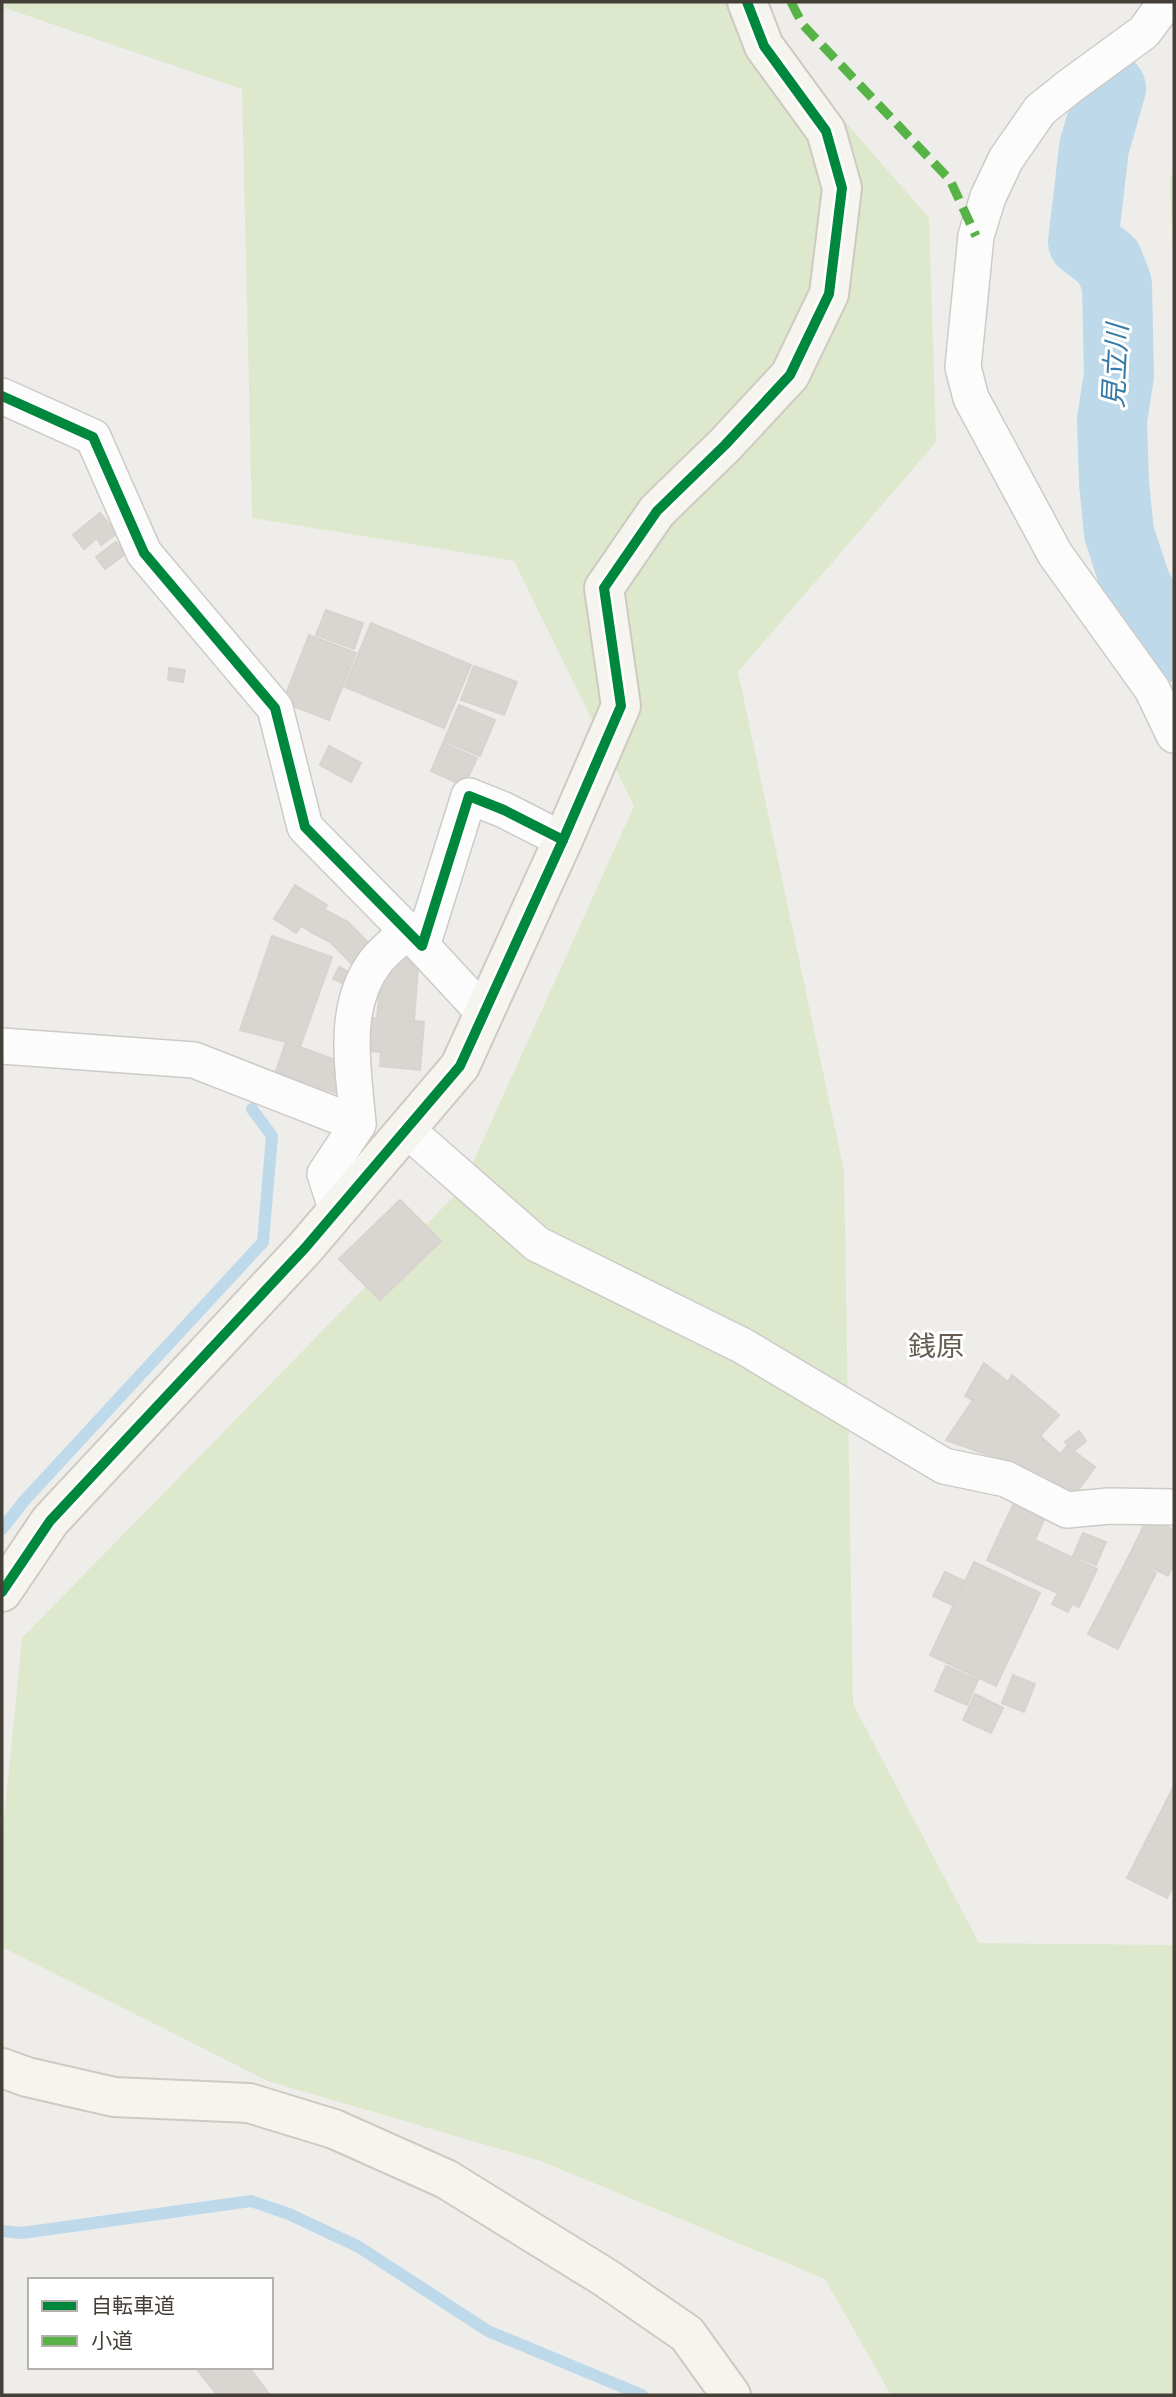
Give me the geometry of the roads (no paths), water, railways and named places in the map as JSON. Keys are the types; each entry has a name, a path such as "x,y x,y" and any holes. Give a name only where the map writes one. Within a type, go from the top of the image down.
{"street":[{"path":"2,1592 50,1521 337,1211 460,1066 621,706 604,588 657,511 725,445 790,375 830,294 842,188 826,131 765,46 747,2"},
{"path":"1166,2 1144,32 1040,110 1006,159 988,197 976,236 963,367 971,398 1055,554 1152,689 1174,735"},
{"path":"2,396 93,437 144,552 275,708 305,827 484,1013"},
{"path":"337,1211 325,1174 358,1124 351,1028 360,990 376,962 415,939 468,796 504,810 563,840"},
{"path":"2,1046 194,1060 358,1124"},
{"path":"407,1130 537,1244 743,1346 944,1466 1006,1479 1067,1510 1109,1506 1174,1507"},
{"path":"2,2068 26,2077 114,2097 249,2103 334,2129 421,2167 446,2179 594,2271 687,2334 731,2395"}],"waterway":[{"name":"見立川","path":"1111,88 1094,148 1083,242 1108,261 1117,284 1119,375 1112,420 1119,533 1145,603 1174,647"},
{"path":"2,1529 24,1501 263,1242 272,1136 252,1109"},
{"path":"2,2231 22,2233 251,2201 289,2214 359,2247 488,2331 642,2395"}],"district":[{"name":"銭原","path":"936,1346"}]}
